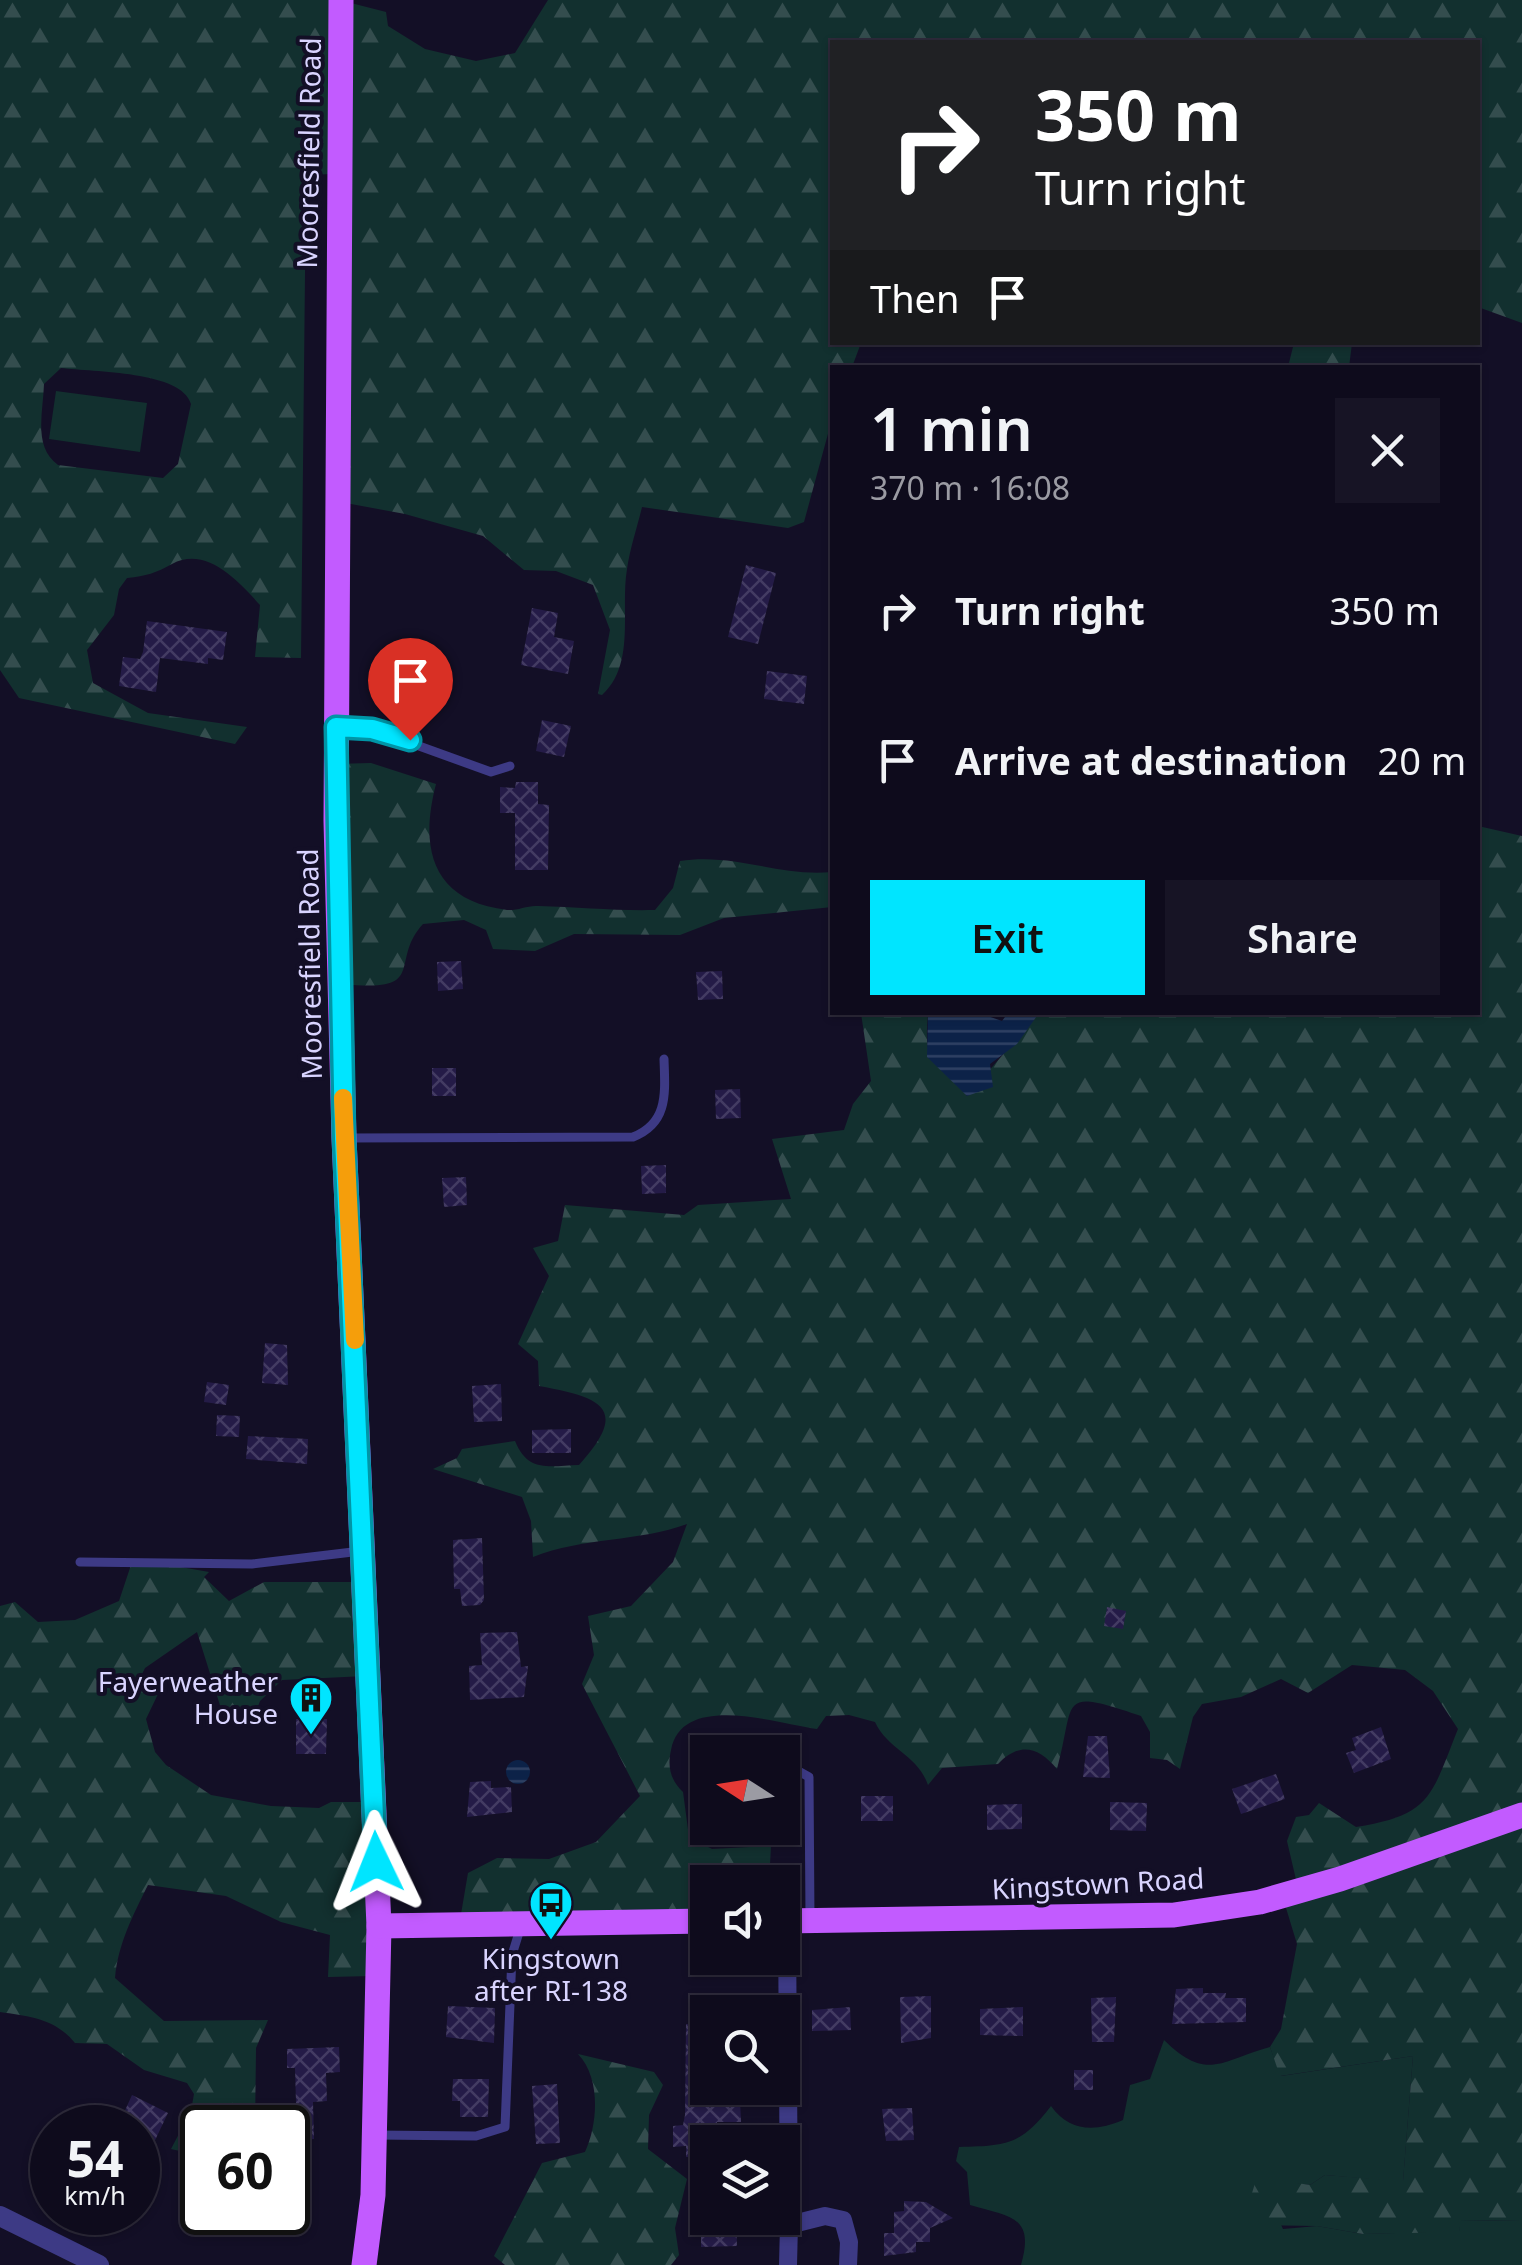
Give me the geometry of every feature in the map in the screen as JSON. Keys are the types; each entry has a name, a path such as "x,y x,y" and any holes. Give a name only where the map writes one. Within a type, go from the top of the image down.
{"main road":[{"name":"Mooresfield Road","path":"341,0 336,727 344,1138 378,1926"},
{"name":"Kingstown Road","path":"800,1921 1191,1912 1260,1902 1340,1879 1522,1814"},
{"path":"364,2265 375,2135 378,1926 690,1921"}],"street":[{"path":"790,2125 792,1975"},
{"path":"0,2216 99,2265"},
{"path":"800,2222 826,2216 843,2220 849,2242 848,2265"},
{"path":"788,2265 789,2235"}],"lane":[{"path":"336,727 397,736 491,772 510,766"},
{"path":"344,1138 633,1137 650,1131 658,1120 665,1102 664,1059"},
{"path":"80,1562 252,1564 364,1550"},
{"path":"799,1865 809,1776 800,1771"},
{"path":"375,2135 476,2136 505,2127 512,1955 522,1923"}],"green space":[{"path":"0,0 339,0 386,12 388,26 425,49 476,61 515,53 548,0 1522,0 1522,323 1480,308 1480,40 830,40 830,345 860,345 853,365 830,365 830,426 804,522 788,528 642,507 627,569 623,652 613,682 602,695 598,694 610,630 593,585 556,571 524,570 483,536 405,514 335,501 332,174 306,175 301,658 255,657 260,605 222,569 198,559 185,559 151,574 127,578 119,589 114,615 87,650 93,683 148,713 247,727 235,744 19,698 0,670","holes":["61,368 114,372 172,385 191,404 178,464 163,478 58,465 45,449 41,429 44,384"]},
{"path":"1294,345 1352,345 1349,365 1288,365"},
{"path":"56,391 147,403 140,452 49,439"},
{"path":"371,763 436,784 429,830 437,868 462,896 482,905 507,910 534,906 655,910 673,888 680,861 700,859 830,872 830,907 724,918 680,935 574,934 535,951 493,949 486,930 464,920 423,924 413,938 397,979 370,986 343,984 335,764"},
{"path":"1480,826 1522,836 1522,2221 1461,2220 1459,2232 1363,2234 1317,2226 1242,2225 1257,2177 1310,2185 1325,2175 1403,2181 1413,2056 1280,2076 1270,2047 1281,2029 1297,1944 1283,1898 1298,1888 1287,1841 1296,1817 1309,1815 1319,1803 1356,1827 1400,1816 1415,1808 1434,1786 1458,1729 1433,1691 1405,1670 1352,1665 1308,1693 1281,1679 1241,1697 1202,1704 1193,1717 1180,1769 1167,1760 1150,1758 1150,1732 1141,1716 1095,1702 1074,1706 1057,1769 1043,1755 1021,1750 998,1764 942,1768 928,1785 917,1766 887,1739 875,1722 849,1715 826,1716 817,1729 756,1718 711,1716 693,1721 679,1732 671,1750 670,1768 683,1792 690,1845 712,1849 771,1846 770,1865 690,1865 690,1922 459,1926 468,1873 497,1858 549,1859 596,1842 640,1796 582,1684 594,1655 588,1616 631,1606 673,1562 687,1524 533,1557 531,1521 522,1497 433,1469 457,1458 462,1449 515,1441 533,1463 579,1465 604,1430 605,1417 592,1401 539,1386 538,1361 518,1344 549,1276 533,1248 558,1241 565,1205 684,1215 698,1205 791,1199 772,1139 844,1130 853,1104 871,1081 861,1015 928,1015 930,1055 967,1096 1037,1015 1480,1015"},
{"path":"152,1562 209,1572 204,1577 229,1601 264,1582 362,1582 365,1676 282,1680 260,1701 252,1722 224,1718 197,1632 145,1668 139,1680 158,1694 146,1719 155,1752 166,1765 211,1795 271,1806 319,1808 331,1802 370,1802 371,1976 328,1977 330,1935 281,1922 226,1896 148,1885 123,1942 115,1978 164,2021 268,2020 256,2048 255,2105 192,2105 194,2094 187,2083 144,2070 107,2044 75,2043 51,2024 0,2012 0,1606 15,1602 38,1622 75,1620 119,1601 131,1565"},
{"path":"1164,2040 1192,2061 1203,2064 1226,2062 1270,2047 1281,2076 1413,2056 1403,2182 1325,2175 1310,2185 1261,2180 1283,2229 1317,2226 1363,2234 1459,2231 1460,2220 1522,2221 1522,2265 1021,2265 1025,2249 1022,2228 1008,2216 970,2205 967,2172 956,2161 959,2147 1012,2141 1031,2129 1051,2106 1066,2121 1084,2127 1103,2127 1123,2120 1130,2085 1150,2079"},
{"path":"578,2054 654,2072 663,2085 649,2115 648,2149 687,2179 675,2228 679,2255 671,2265 505,2265 494,2256 542,2163 585,2152 595,2115 594,2088"},
{"path":"180,2132 180,2151 171,2149"}],"water":[{"path":"928,1015 985,1015 1002,1021 1006,1015 1038,1015 1017,1044 990,1064 993,1087 967,1096 927,1057"},
{"path":"518,1760 527,1763 527,1781 518,1784 509,1781 506,1772 509,1763"}],"building":[{"path":"746,565 776,573 758,644 728,637"},
{"path":"532,608 558,613 554,637 574,641 568,674 521,665"},
{"path":"147,621 227,632 223,660 208,658 208,664 160,658 156,692 119,686 123,657 140,659"},
{"path":"767,671 807,676 804,704 764,699"},
{"path":"542,720 571,726 564,757 536,751"},
{"path":"516,782 538,782 538,804 549,805 548,870 515,870 515,813 500,813 500,787 515,788"},
{"path":"461,961 463,989 438,991 437,962"},
{"path":"722,971 723,999 698,1000 696,972"},
{"path":"432,1068 456,1068 456,1096 432,1096"},
{"path":"740,1089 741,1118 716,1119 715,1090"},
{"path":"666,1165 666,1193 642,1194 641,1166"},
{"path":"466,1177 467,1205 444,1207 442,1178"},
{"path":"265,1343 287,1345 288,1385 262,1383"},
{"path":"207,1382 229,1385 226,1405 204,1402"},
{"path":"501,1384 502,1421 474,1422 472,1386"},
{"path":"217,1415 240,1416 239,1437 216,1436"},
{"path":"571,1429 571,1453 532,1453 532,1430"},
{"path":"248,1436 308,1439 307,1464 246,1459"},
{"path":"482,1538 484,1600 480,1605 462,1606 460,1589 454,1589 453,1540"},
{"path":"1107,1607 1126,1611 1123,1629 1104,1626"},
{"path":"517,1632 521,1667 528,1666 524,1697 470,1700 469,1666 482,1665 480,1633"},
{"name":"Fayerweather House","path":"296,1719 327,1719 326,1754 296,1754"},
{"path":"1381,1727 1391,1759 1354,1773 1346,1753 1356,1750 1352,1738"},
{"path":"1088,1736 1107,1736 1110,1778 1083,1777"},
{"path":"1276,1774 1285,1799 1241,1814 1232,1789"},
{"path":"491,1781 491,1788 511,1787 512,1812 467,1817 470,1782"},
{"path":"861,1796 893,1796 893,1821 861,1821"},
{"path":"1110,1802 1147,1803 1146,1831 1110,1830"},
{"path":"1022,1804 1022,1829 987,1830 987,1805"},
{"path":"1203,1988 1203,1993 1246,1998 1246,2022 1172,2024 1176,1989"},
{"path":"931,1996 931,2038 901,2043 900,1997"},
{"path":"1116,1997 1114,2042 1092,2042 1091,1998"},
{"path":"448,2006 495,2008 494,2043 446,2037"},
{"path":"850,2007 851,2030 812,2031 812,2010"},
{"path":"1023,2007 1023,2036 980,2035 980,2009"},
{"path":"686,2024 690,2024 690,2105 740,2105 741,2122 690,2125 690,2157 686,2157 686,2146 673,2147 673,2126 683,2125"},
{"path":"339,2047 340,2072 326,2073 327,2101 313,2102 314,2139 310,2139 310,2105 293,2105 296,2103 295,2068 287,2068 287,2049"},
{"path":"1074,2070 1093,2070 1093,2090 1074,2090"},
{"path":"453,2079 489,2079 488,2117 460,2117 460,2101 452,2101"},
{"path":"557,2084 560,2143 536,2144 532,2086"},
{"path":"132,2095 152,2105 127,2105"},
{"path":"912,2108 914,2140 886,2141 882,2109"},
{"path":"160,2109 168,2113 160,2130"},
{"path":"904,2201 926,2202 953,2218 930,2228 930,2242 916,2242 916,2252 884,2256 884,2233 894,2233 894,2212 904,2211"},
{"path":"701,2235 737,2235 737,2246 701,2247"}],"slow traffic":[{"path":"343,1098 355,1340"}],"place":[{"name":"Fayerweather House","path":"311,1736"},
{"name":"Kingstown after RI-138","path":"551,1941"}],"route":[{"path":"376,1862 344,1138 336,727 372,729 410,740"}]}
